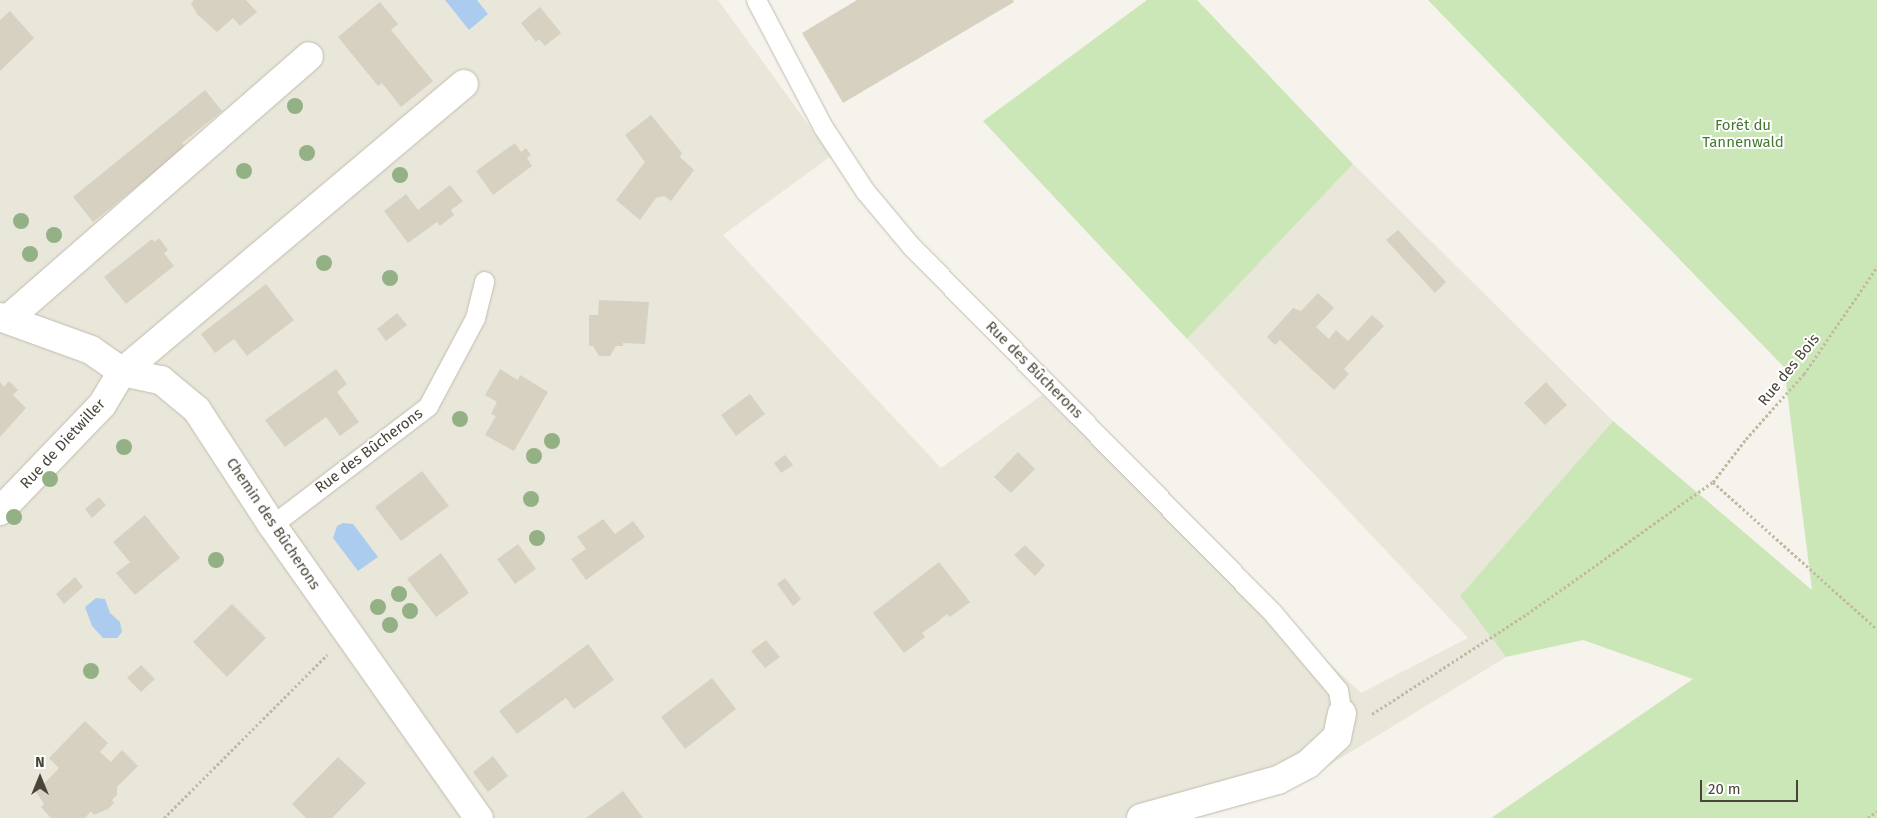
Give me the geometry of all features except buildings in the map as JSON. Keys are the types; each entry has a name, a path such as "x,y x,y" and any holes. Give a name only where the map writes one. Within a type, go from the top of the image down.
{"street":[{"path":"4,318 309,56"},
{"name":"Rue de Dietwiller","path":"0,511 102,405 122,372 464,84"},
{"name":"Chemin des Bûcherons","path":"4,318 91,350 122,372 161,380 196,410 272,524 479,818"},
{"path":"1141,818 1278,780 1308,764 1337,737 1342,714"}],"lane":[{"name":"Rue des Bûcherons","path":"756,0 823,126 871,198 911,246 1272,612 1338,690 1342,714"},
{"name":"Rue des Bûcherons","path":"272,524 428,406 475,318 484,281"}],"path":[{"name":"Rue des Bois","path":"1342,714 1367,717 1528,614 1713,482 1746,439 1804,374 1877,267"},
{"path":"1713,482 1877,629"},
{"path":"164,818 348,633"},
{"path":"1868,818 1877,811"}],"shaded area":[{"path":"0,0 718,0 831,156 723,235 941,468 1042,395 1361,693 1468,638 1187,339 1353,164 1613,421 1460,596 1506,657 1282,794 1197,818 0,818"}],"green space":[{"path":"1147,0 1197,0 1353,164 1187,339 983,121"},
{"name":"Forêt du Tannenwald","path":"1428,0 1877,0 1877,818 1491,818 1693,679 1583,640 1506,657 1460,596 1613,421 1812,590 1784,367"}],"water":[{"path":"445,0 477,0 488,14 469,30"},
{"path":"343,523 353,524 378,557 358,571 333,538 337,526"},
{"path":"96,598 105,599 110,613 120,622 122,632 117,638 103,638 92,626 85,607"}]}
